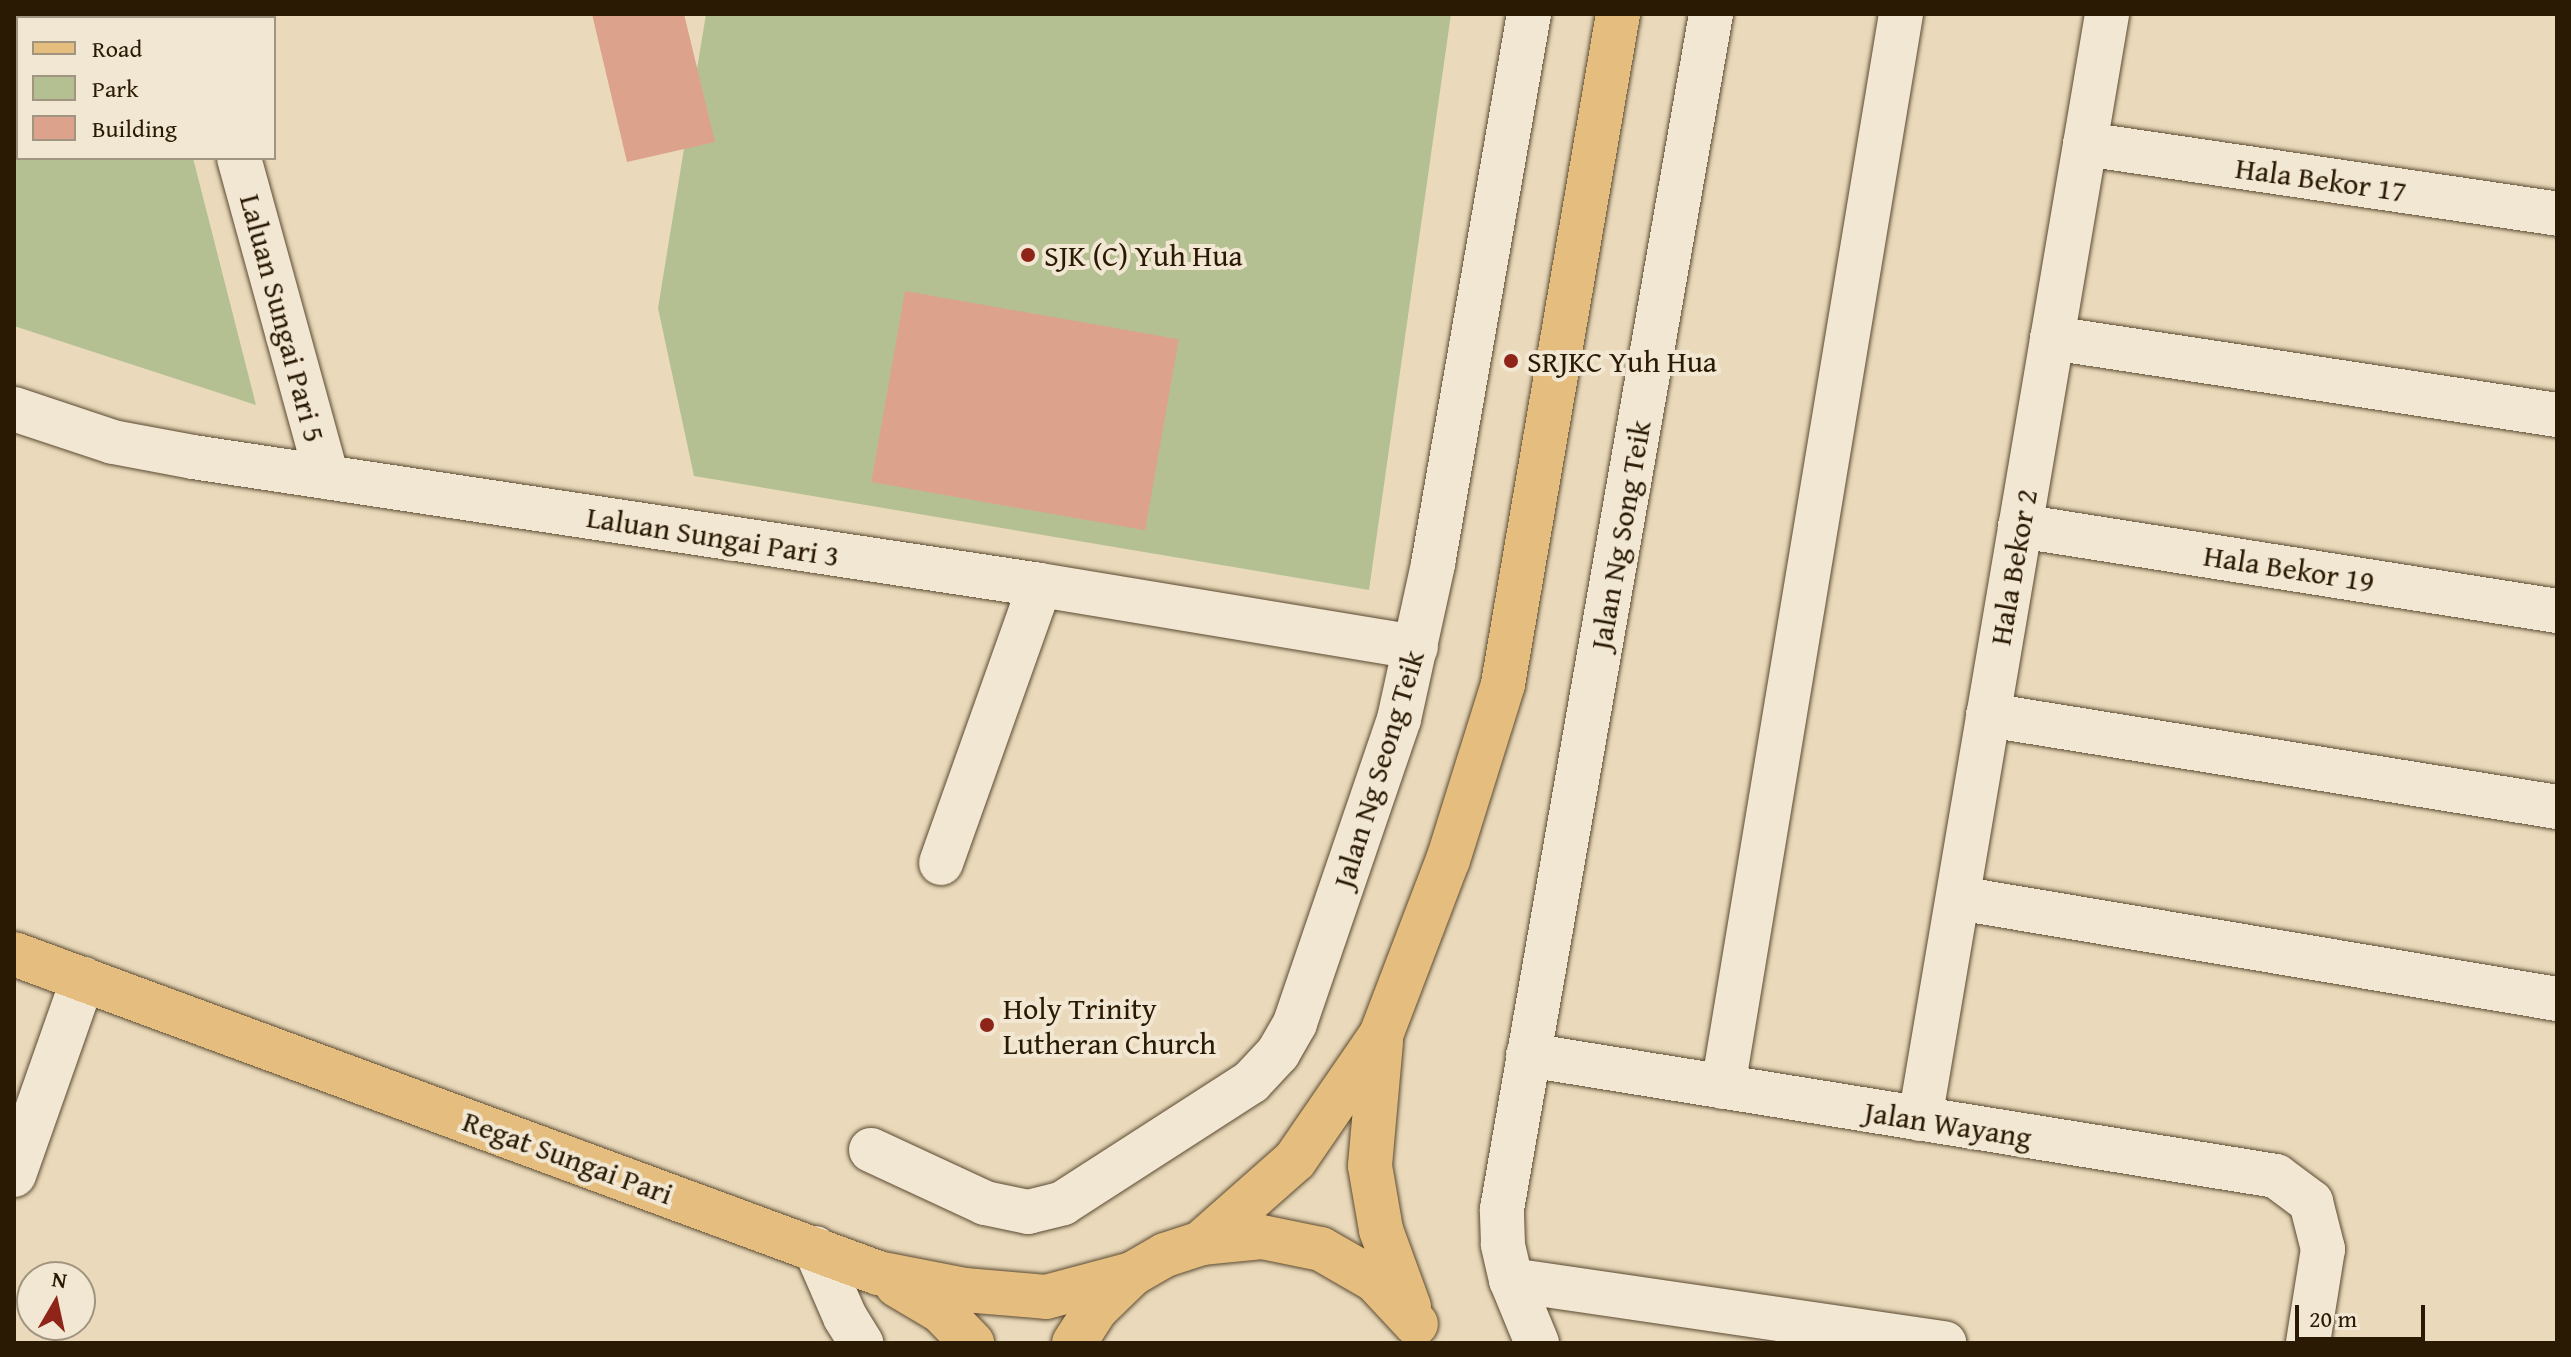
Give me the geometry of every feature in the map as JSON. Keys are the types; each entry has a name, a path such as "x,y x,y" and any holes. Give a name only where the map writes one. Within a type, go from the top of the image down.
{"main road":[{"path":"1201,1243 1295,1160 1381,1035 1448,860 1503,684 1618,14"},
{"name":"Regat Sungai Pari","path":"14,954 878,1273 965,1290 1046,1297 1132,1274"},
{"path":"1381,1035 1370,1166 1381,1230 1419,1334"},
{"path":"1074,1343 1096,1309 1132,1274 1165,1255 1201,1243 1262,1237 1321,1249 1375,1280 1419,1334"},
{"path":"878,1273 941,1311 972,1343"}],"street":[{"name":"Jalan Ng Seong Teik","path":"871,1150 985,1203 1028,1212 1063,1203 1251,1082 1278,1053 1295,1023 1365,827 1399,719 1416,647 1529,14"},
{"name":"Jalan Ng Song Teik","path":"1537,1343 1511,1280 1503,1244 1502,1209 1711,14"},
{"path":"1723,1087 1901,14"},
{"name":"Hala Bekor 2","path":"1920,1119 2107,14"},
{"name":"Hala Bekor 17","path":"2085,144 2557,214"},
{"name":"Laluan Sungai Pari 5","path":"240,160 327,477"},
{"path":"2052,338 2557,415"},
{"name":"Laluan Sungai Pari 3","path":"14,409 113,442 1040,585 1416,647"},
{"name":"Hala Bekor 19","path":"2020,526 2557,611"},
{"path":"941,863 1040,585"},
{"path":"1988,715 2557,807"},
{"path":"1958,898 2557,999"},
{"path":"14,1175 83,979"},
{"name":"Jalan Wayang","path":"1528,1055 2276,1176 2311,1202 2323,1249 2308,1343"},
{"path":"815,1248 845,1317 861,1343"},
{"path":"1511,1280 1944,1343"}],"green space":[{"path":"14,14 156,14 16,16 16,160 194,160 256,405 14,326"},
{"name":"SJK (C) Yuh Hua","path":"706,14 1451,14 1369,590 694,476 658,308"}],"building":[{"path":"592,14 684,14 715,142 627,162"},
{"path":"905,291 1179,339 1145,530 871,482"}],"place":[{"name":"SJK (C) Yuh Hua","path":"1028,255"},
{"name":"SRJKC Yuh Hua","path":"1511,361"},
{"name":"Holy Trinity Lutheran Church","path":"987,1025"}]}
